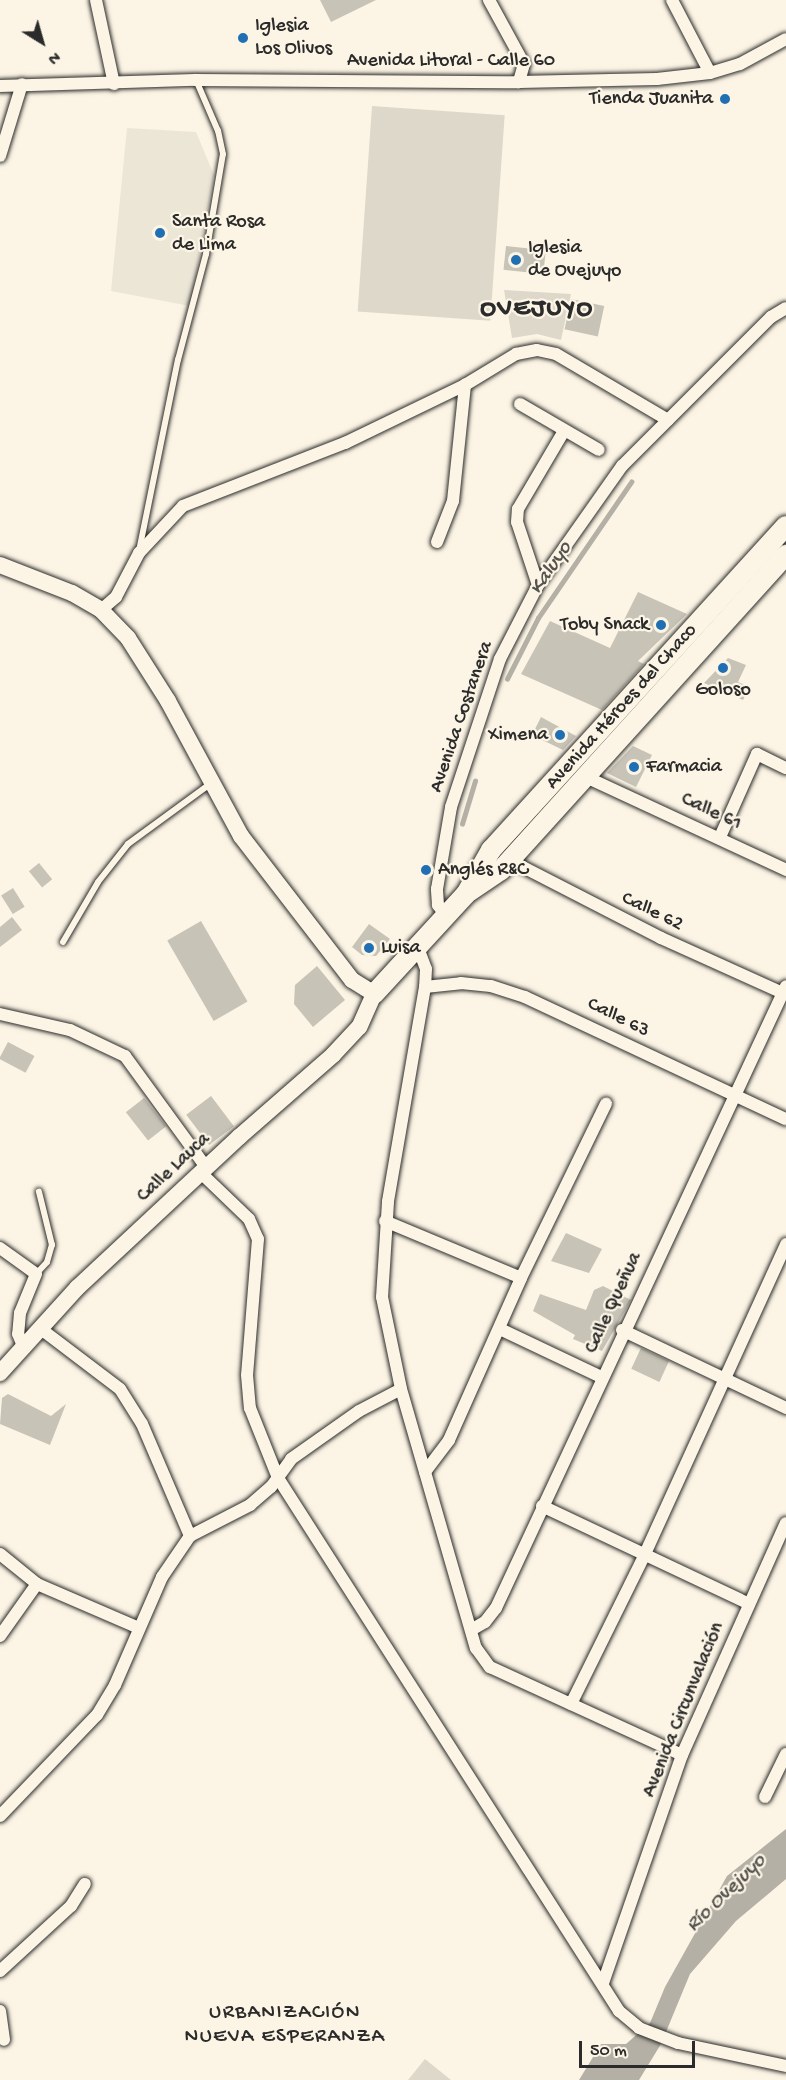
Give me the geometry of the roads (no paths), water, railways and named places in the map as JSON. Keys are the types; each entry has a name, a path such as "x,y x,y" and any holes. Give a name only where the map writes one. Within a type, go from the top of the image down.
{"main road":[{"name":"Avenida Héroes del Chaco","path":"466,894 491,850 786,526"},
{"name":"Avenida Héroes del Chaco","path":"375,994 466,894 506,864 786,555"},
{"path":"1,568 72,593 101,610 146,663 210,784 242,836 352,980 375,994"},
{"path":"571,763 586,777"},
{"path":"491,850 506,864"},
{"name":"Calle Lauca","path":"0,1373 77,1288 203,1170 333,1055 359,1027 375,994"}],"street":[{"path":"96,0 114,84"},
{"path":"489,0 524,64 519,82"},
{"path":"672,0 710,73"},
{"name":"Avenida Litoral - Calle 60","path":"0,86 195,80 519,82 657,79 710,73 765,53 786,39"},
{"path":"0,156 22,84"},
{"name":"Avenida Costanera","path":"446,916 438,905 437,889 451,807 500,659 538,585 604,486 668,420 786,308"},
{"path":"101,610 116,597 139,553 183,506 345,443 465,385 499,362 537,350 556,354 668,420"},
{"path":"437,542 453,501 465,385"},
{"path":"520,404 600,450"},
{"path":"538,585 517,522 518,509 564,430"},
{"path":"720,837 757,754 786,768"},
{"name":"Calle 61","path":"586,777 720,837 786,870"},
{"name":"Calle 62","path":"506,864 519,865 661,938 784,989"},
{"path":"418,948 426,969 425,987 385,1221 382,1297 401,1389 476,1648 489,1667 682,1755"},
{"name":"Calle 63","path":"425,987 461,983 491,986 525,997 786,1119"},
{"name":"Calle Queñua","path":"471,1630 485,1622 496,1608 622,1330 784,989"},
{"path":"0,1014 70,1030 125,1056 203,1170 249,1219 258,1239 247,1375 250,1408 278,1478 619,2011 639,2028 672,2041 786,2066"},
{"path":"425,1472 449,1440 501,1329 521,1278 606,1104"},
{"path":"385,1221 521,1278"},
{"path":"571,1704 644,1556 786,1244"},
{"path":"0,1248 36,1274 20,1313 18,1334 24,1348"},
{"path":"41,1329 120,1389 142,1424 189,1536"},
{"path":"501,1329 601,1377"},
{"path":"622,1330 786,1408"},
{"path":"0,1816 97,1714 115,1686 162,1577 189,1536 250,1505 278,1478 291,1459 359,1412 401,1389"},
{"path":"542,1506 749,1604"},
{"name":"Avenida Circunvalación","path":"603,1983 682,1755 786,1523"},
{"path":"0,1554 37,1584 139,1628"},
{"path":"0,1636 37,1584"},
{"path":"765,1797 786,1754"},
{"path":"0,1971 71,1906 85,1884"},
{"path":"0,2011 4,2040"}],"lane":[{"path":"139,553 176,372 206,254 223,154 218,131 195,80"},
{"path":"63,942 98,882 128,844 210,784"},
{"path":"36,1274 47,1262 52,1245 39,1192"}],"water":[{"name":"Río Ovejuyo","path":"786,1829 786,1879 736,1921 690,1974 661,2044 639,2080 579,2080 601,2044 626,2044 650,2023 665,1987 727,1876"}],"waterway":[{"name":"Kaluyo","path":"507,679 538,618 631,482"},
{"name":"Kaluyo","path":"462,824 475,781"}],"place":[{"name":"Iglesia Los Olivos","path":"243,38"},
{"name":"Tienda Juanita","path":"725,99"},
{"name":"Santa Rosa de Lima","path":"160,233"},
{"name":"Iglesia de Ovejuyo","path":"516,260"},
{"name":"Toby Snack","path":"661,625"},
{"name":"Goloso","path":"723,668"},
{"name":"Ximena","path":"560,735"},
{"name":"Farmacia","path":"634,767"},
{"name":"Anglés R&C","path":"426,870"},
{"name":"Luisa","path":"369,948"}],"district":[{"name":"OVEJUYO","path":"537,310"},
{"name":"URBANIZACIÓN NUEVA ESPERANZA","path":"285,2026"}]}
